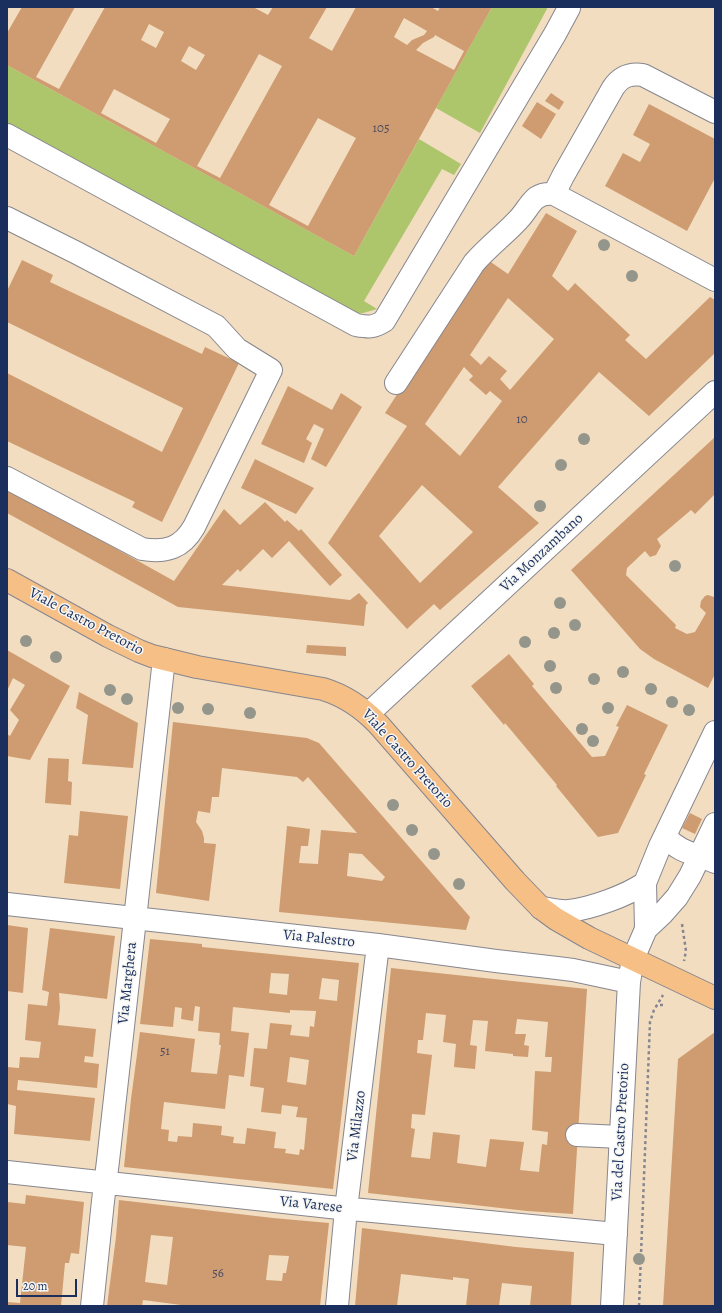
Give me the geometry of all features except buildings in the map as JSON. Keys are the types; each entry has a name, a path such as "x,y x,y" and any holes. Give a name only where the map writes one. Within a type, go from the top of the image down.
{"main road":[{"name":"Viale Castro Pretorio","path":"7,580 119,642 139,651 164,659 323,689 352,701 368,714 389,736 515,881 542,908 556,919 576,930 715,998"}],"street":[{"path":"7,135 356,325 368,327 376,326 384,321 569,8"},
{"path":"396,383 462,280 477,260 520,218 532,202 542,195 549,194 558,185 616,83 623,77 629,74 636,74 648,78 715,112"},
{"path":"558,185 715,280"},
{"path":"7,218 216,326 237,349 271,370 194,527 182,543 173,548 152,551 142,549 7,478"},
{"name":"Via Monzambano","path":"368,714 715,392"},
{"name":"Via Marghera","path":"92,1306 164,659"},
{"path":"646,929 645,883 665,836 715,732"},
{"path":"646,929 677,897 690,876 708,858 715,824"},
{"path":"665,836 670,842 681,850 708,858"},
{"path":"542,908 568,911 576,910 625,895 645,883"},
{"name":"Via Palestro","path":"7,904 378,945 573,970 629,982"},
{"name":"Via del Castro Pretorio","path":"612,1306 629,982 633,959 646,929"},
{"name":"Via Milazzo","path":"337,1306 346,1209 378,945"},
{"path":"578,1135 621,1137"},
{"name":"Via Varese","path":"7,1172 346,1209 616,1234"}],"path":[{"path":"639,1306 650,1022 654,1010 684,964 686,951"},
{"path":"660,1005 663,1006 665,1003"}],"green space":[{"path":"492,7 548,7 480,133 436,108"},
{"path":"7,65 354,256 419,139 461,164 454,175 442,169 364,301 377,309 363,313 349,314 7,125"}]}
